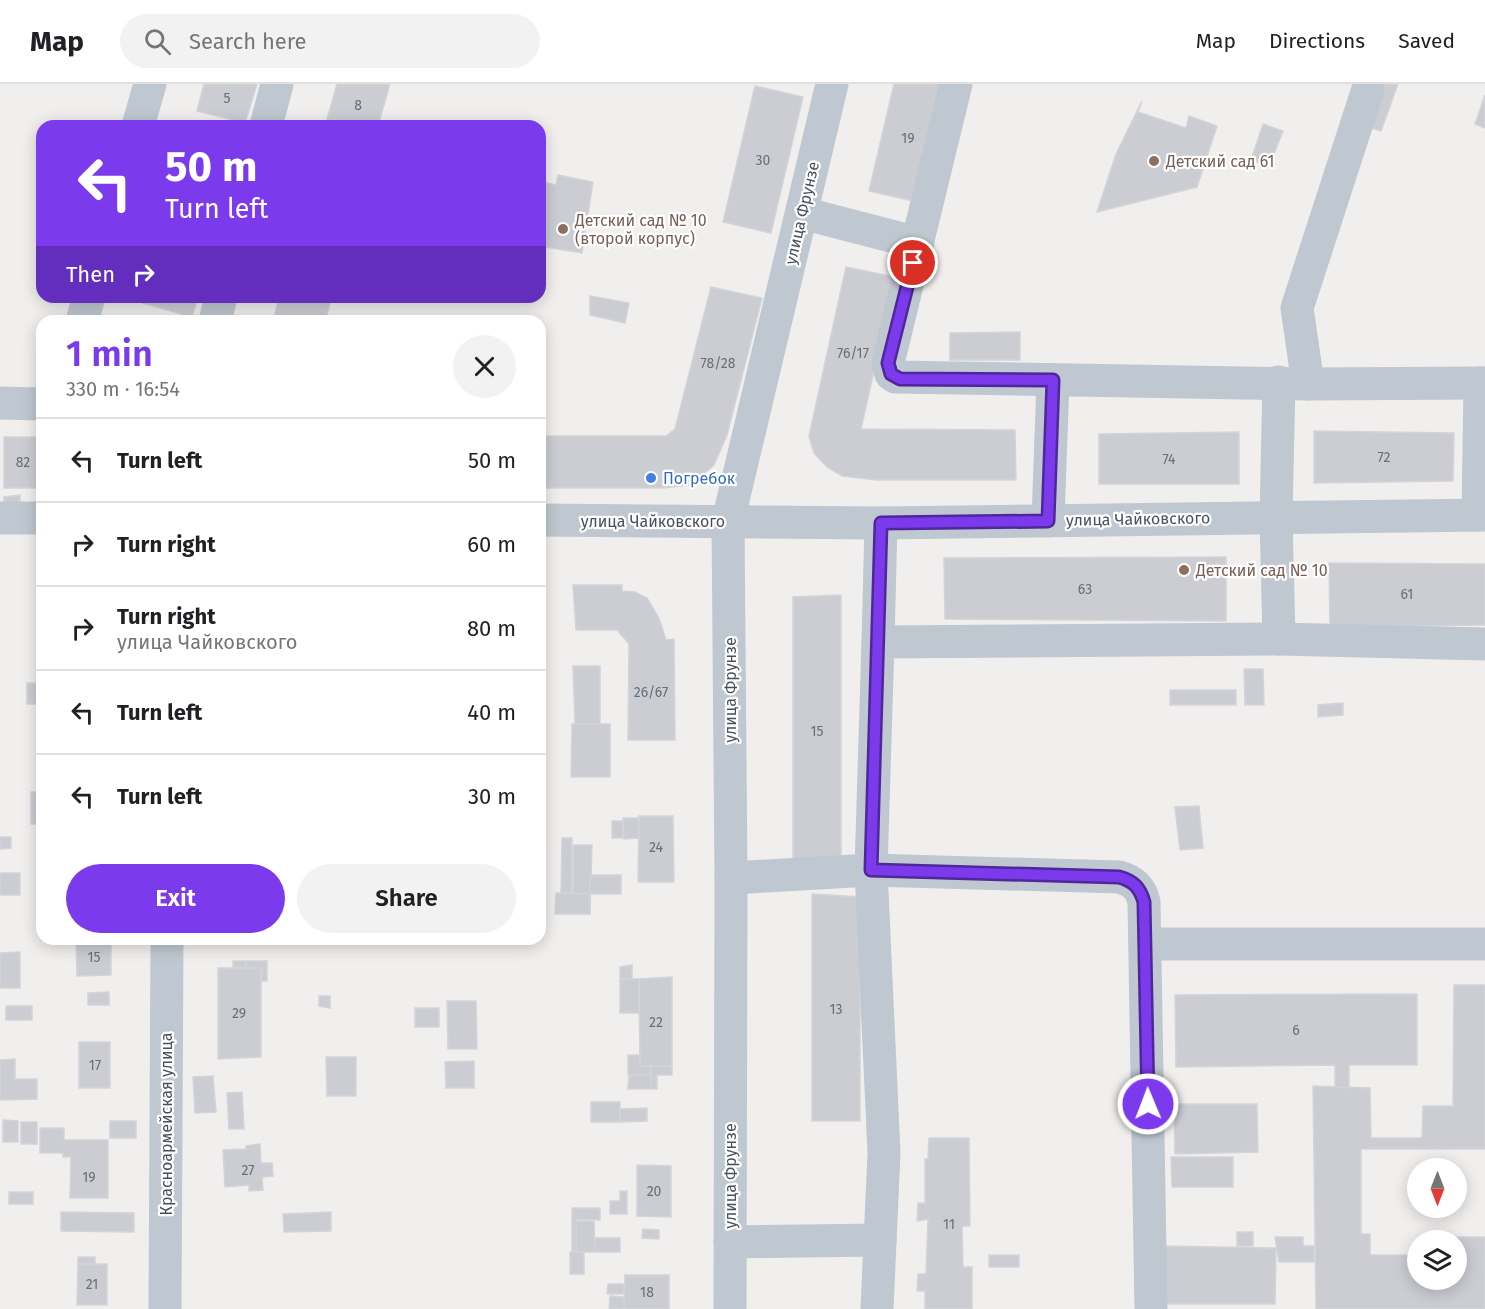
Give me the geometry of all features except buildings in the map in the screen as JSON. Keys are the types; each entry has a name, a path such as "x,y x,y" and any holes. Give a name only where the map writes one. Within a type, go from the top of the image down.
{"street":[{"path":"140,120 150,84"},
{"path":"268,120 277,84"},
{"name":"улица Фрунзе","path":"730,1309 731,878 728,521 832,84"},
{"path":"956,84 888,363 891,374 900,379 1483,383 1481,515"},
{"path":"1279,639 1276,518 1293,383 1297,308 1360,86"},
{"path":"802,213 918,243"},
{"path":"1048,521 1053,380"},
{"path":"0,402 36,404"},
{"name":"улица Чайковского","path":"546,520 881,523 1481,515"},
{"path":"0,518 36,518"},
{"path":"877,1309 884,1153 871,870 881,523"},
{"path":"878,642 1279,639 1485,644"},
{"path":"731,878 871,870 1119,877 1136,885 1142,893 1144,902 1151,1309"},
{"path":"1145,944 1485,944"},
{"name":"Красноармейская улица","path":"165,1309 167,945"},
{"path":"730,1242 880,1240"}],"place":[{"name":"Детский сад 61","path":"1154,161"},
{"name":"Детский сад № 10 (второй корпус)","path":"563,229"},
{"name":"Погребок","path":"651,478"},
{"name":"Детский сад № 10","path":"1184,570"}],"route":[{"path":"913,263 888,369 891,374 900,379 1053,380 1048,521 881,523 871,870 1119,877 1136,885 1142,893 1144,902 1148,1104"}]}
